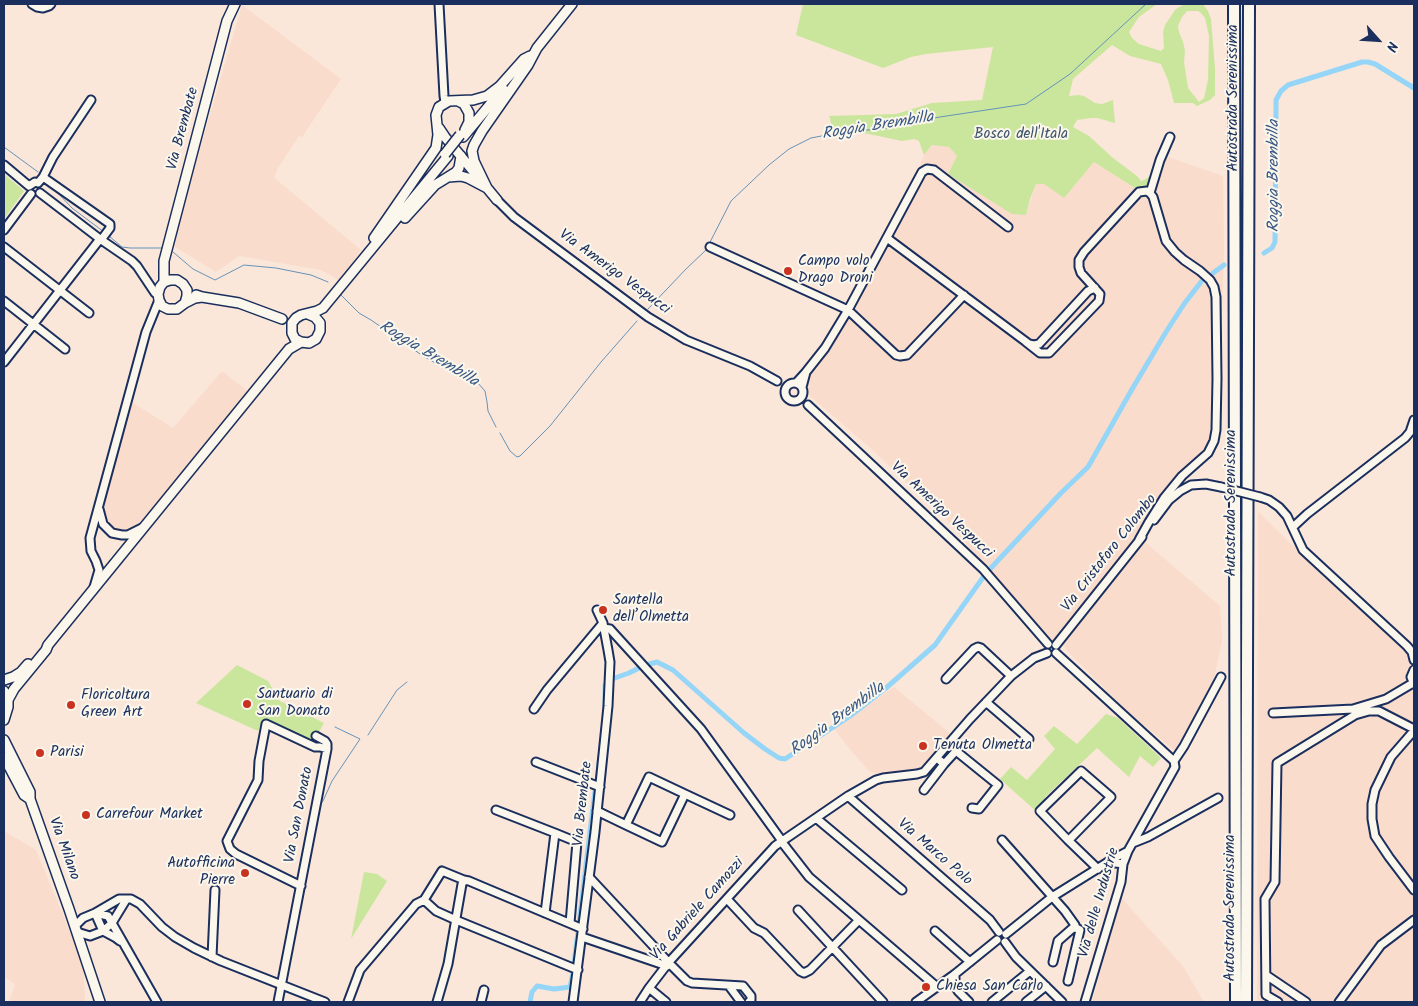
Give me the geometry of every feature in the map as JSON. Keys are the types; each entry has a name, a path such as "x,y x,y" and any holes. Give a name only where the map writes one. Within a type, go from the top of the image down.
{"highway":[{"name":"Autostrada Serenissima","path":"1234,4 1236,1002"},
{"name":"Autostrada Serenissima","path":"1246,1002 1249,4"}],"main road":[{"name":"Via Brembate","path":"160,291 164,261 227,20 235,4"},
{"path":"282,319 292,331 295,339 309,343 316,339 320,331 323,308 572,4"},
{"path":"487,188 474,161 472,151 474,145 528,65 537,48"},
{"path":"356,268 372,241 436,148 438,141 437,111 439,107 445,102 474,100 488,96 500,86 524,59 530,56"},
{"path":"456,101 466,107 470,116 462,136"},
{"path":"437,123 445,137 497,200"},
{"path":"356,268 436,185 456,172 459,168 461,156"},
{"path":"448,177 461,176 487,188"},
{"path":"164,261 170,274 183,284 187,290 202,297"},
{"path":"177,280 170,280 160,291 162,306 168,309 178,309 194,298 202,297 239,302 282,319 296,318"},
{"path":"185,303 187,290"},
{"path":"289,349 292,323 296,318 323,308"},
{"path":"308,314 315,317 320,323"},
{"path":"8,700 14,689 48,645 289,349 301,342"},
{"path":"4,680 21,672 42,648 48,645"},
{"path":"4,691 8,700 4,720"},
{"name":"Via Milano","path":"4,740 30,792 30,799 100,1002"},
{"name":"Via Milano","path":"4,757 24,795 30,799"}],"street":[{"path":"32,4 44,8 51,4"},
{"path":"439,4 445,102"},
{"path":"29,186 40,180 91,100"},
{"path":"1150,193 1158,165 1170,137"},
{"path":"4,165 29,186 32,194"},
{"path":"799,385 806,372 825,348 848,310 922,172 927,169 934,170 1008,227"},
{"path":"40,180 40,192"},
{"path":"4,362 110,228 110,224 40,180"},
{"path":"887,238 1040,353 1044,354 1054,349 1098,301 1100,294 1081,273 1079,267 1079,260 1084,252 1139,192 1147,191 1150,193 1153,197 1166,241 1184,260 1210,280 1214,288 1216,297 1216,430 1214,441 1208,454 1188,470 1164,498 1139,540"},
{"path":"32,194 40,192"},
{"path":"40,192 103,237 137,266 149,285 160,291 146,332 90,538 91,551 99,570 93,589"},
{"path":"4,230 32,194"},
{"name":"Via Amerigo Vespucci","path":"497,200 514,217 648,317 686,340 750,366 787,387 785,394 788,399 793,401 800,398 983,569 1048,644"},
{"path":"710,246 848,310 896,355 906,355 964,295"},
{"path":"4,247 89,313"},
{"path":"1026,342 1034,345 1039,344 1088,291 1095,288"},
{"path":"4,301 65,349"},
{"path":"151,318 168,309"},
{"path":"1043,340 1047,346 1054,349"},
{"path":"787,387 799,385"},
{"path":"799,385 803,391 800,398"},
{"path":"1293,527 1405,438 1410,432 1414,420"},
{"name":"Via Cristoforo Colombo","path":"1056,649 1169,500 1180,491 1191,485 1206,484 1221,487 1269,500 1287,516"},
{"path":"99,504 101,519 112,533 128,535 145,526"},
{"path":"1287,516 1298,517 1307,514"},
{"path":"1287,516 1303,550 1398,636 1412,652 1414,660"},
{"name":"Via Brembate","path":"573,1002 600,787 610,670 604,625 597,610"},
{"path":"534,709 547,690 604,625 610,629 701,730 809,877 937,987"},
{"path":"1047,652 1046,647 1048,644 1054,643 1056,649 1174,762"},
{"path":"946,679 978,647 1011,676"},
{"path":"781,841 848,796 876,780 924,772 1011,676 1034,658 1047,652 1050,654 1056,649"},
{"path":"1273,713 1352,709 1386,699 1414,683 1411,677 1414,670"},
{"name":"Via delle Industrie","path":"1085,1002 1121,882 1128,851 1175,767 1174,762 1221,677"},
{"path":"986,702 1029,739"},
{"path":"1278,1002 1266,995 1265,899 1275,882 1277,763 1355,715 1369,711 1378,711 1413,732 1391,757 1375,790 1372,804 1372,819 1375,836 1414,890"},
{"name":"Via San Donato","path":"301,886 236,854 230,849 227,840 258,780 259,761 266,724 315,747 327,749"},
{"name":"Via San Donato","path":"278,1002 327,749 325,741 316,736"},
{"path":"1166,754 1178,753 1182,750"},
{"path":"924,790 956,751 998,785 979,809 972,808"},
{"path":"937,758 944,764"},
{"path":"536,762 600,787"},
{"path":"1069,840 1111,797 1081,771 1040,811 1069,840 1098,869"},
{"path":"626,826 649,777 730,815"},
{"path":"597,811 662,842 685,794"},
{"name":"Via Marco Polo","path":"848,796 1003,933"},
{"path":"1132,843 1148,837 1218,798"},
{"path":"496,810 577,842 570,923"},
{"path":"816,818 902,890"},
{"path":"545,913 555,833"},
{"path":"1002,840 1065,911 1074,927 1080,930 1068,981"},
{"name":"Via Gabriele Camozzi","path":"640,1002 668,964 781,841"},
{"path":"916,1002 997,940 996,936 1003,933 1052,897 1128,851"},
{"path":"1108,862 1123,867"},
{"path":"348,1002 360,970 416,904 424,900 442,871 463,882 469,881 570,923 583,933 668,964"},
{"path":"589,877 668,964 690,982 743,986 751,996 749,1002"},
{"path":"437,1002 448,964 463,882"},
{"path":"212,957 215,890"},
{"path":"90,936 76,929 83,918 119,899 131,899 140,904 162,927 194,948 324,1002"},
{"path":"727,899 754,928 764,933 804,973 810,970 859,920"},
{"path":"103,932 126,900"},
{"path":"424,900 436,911 578,970"},
{"path":"104,908 123,945 157,1002"},
{"path":"69,909 83,918"},
{"path":"798,910 883,1002"},
{"path":"95,913 110,920"},
{"path":"95,913 103,932"},
{"path":"1339,1002 1381,945 1414,920"},
{"path":"1053,962 1058,941 1074,927"},
{"path":"935,931 970,962"},
{"path":"88,964 86,946 90,936 103,932 116,938 123,945"},
{"path":"1003,933 1008,939 1005,942"},
{"path":"997,940 1002,943 1005,942"},
{"path":"1005,942 1016,958 1062,1002"},
{"path":"992,1002 1030,971"},
{"path":"955,974 955,986 969,1002"},
{"path":"1266,975 1306,1002"},
{"path":"729,986 742,1002"},
{"path":"1026,1002 1046,986"},
{"path":"649,988 666,1002"},
{"path":"481,1002 484,990"}],"shaded area":[{"path":"242,5 341,79 302,137 299,136 274,177 361,250 340,281 321,270 239,256 216,272 172,245"},
{"path":"932,145 949,147 957,156 948,174 1026,215 1036,184 1044,184 1064,197 1094,162 1141,192 1158,171 1165,156 1223,176 1224,249 1219,414 1205,453 1054,642 979,560 952,525 868,446 810,396 805,387 808,377 909,191 924,155"},
{"path":"222,371 250,393 142,524 124,533 115,531 105,521 102,514 102,504 130,401 173,428"},
{"path":"1258,511 1292,545 1308,550 1395,630 1414,650 1414,1002 1257,1002"},
{"path":"1145,542 1220,606 1222,640 1214,679 1176,752 1124,708 1063,645"},
{"path":"894,687 951,734 926,765 917,769 879,774 870,772 834,729"},
{"path":"4,831 36,850 83,963 85,1002 9,1002 15,984 4,977"},
{"path":"1121,895 1124,901 1183,966 1204,1002 1092,1002"}],"green space":[{"name":"Bosco dell'Itala","path":"803,4 1157,4 1139,17 1129,32 1132,38 1139,44 1161,51 1164,48 1163,32 1165,25 1175,10 1184,4 1203,4 1211,19 1215,95 1210,100 1197,106 1193,103 1174,103 1168,80 1161,64 1130,56 1112,45 1073,79 1069,96 1084,96 1095,103 1102,104 1113,100 1115,123 1091,118 1077,120 1073,127 1089,136 1141,181 1158,171 1153,192 1141,192 1094,162 1064,198 1044,184 1036,184 1026,215 1012,214 948,174 957,156 949,147 932,145 924,155 919,141 914,139 902,141 869,134 833,130 829,116 896,114 932,103 982,100 993,47 926,54 911,57 883,68 796,35","holes":["1187,11 1198,11 1205,18 1209,36 1208,80 1204,98 1199,102 1188,88 1184,62 1185,50 1178,26"]},
{"path":"4,174 24,191 4,219"},
{"path":"237,665 268,681 280,701 324,723 312,745 262,722 258,731 196,703"},
{"path":"1106,714 1118,718 1161,758 1153,767 1140,756 1129,777 1097,748 1045,797 1048,803 1038,813 1000,779 1011,767 1027,780 1055,749 1044,736 1054,726 1077,744"},
{"path":"364,872 377,874 387,881 351,939"}],"waterway":[{"name":"Roggia Brembilla","path":"648,309 706,250 731,201 789,149 811,138 837,133 888,128 920,120 1026,104 1070,74 1146,4"},
{"name":"Roggia Brembilla","path":"1264,253 1272,248 1275,242 1276,100 1281,91 1288,85 1362,62 1375,64 1414,88"},
{"name":"Roggia Brembilla","path":"4,147 38,172"},
{"name":"Roggia Brembilla","path":"54,189 72,208 104,232"},
{"name":"Roggia Brembilla","path":"109,236 122,247 162,248"},
{"name":"Roggia Brembilla","path":"173,252 193,269 215,280 244,265 276,268 311,275 328,282"},
{"name":"Roggia Brembilla","path":"1213,273 1224,265"},
{"name":"Roggia Brembilla","path":"990,569 1088,467 1166,332 1201,282"},
{"name":"Roggia Brembilla","path":"341,295 359,313 423,356 451,372 477,382 485,391 488,411 496,427"},
{"name":"Roggia Brembilla","path":"500,433 510,451 517,457 520,456 550,426 601,362 637,321"},
{"name":"Roggia Brembilla","path":"646,665 657,662 673,670 744,733 779,758 785,759 850,716 886,688 935,645 984,576"},
{"name":"Roggia Brembilla","path":"612,679 639,668"},
{"path":"368,735 397,690 407,682"},
{"name":"Roggia Brembilla","path":"605,685 605,707"},
{"path":"319,806 332,781 360,739 335,727"},
{"name":"Roggia Brembilla","path":"597,781 600,756"},
{"name":"Roggia Brembilla","path":"579,923 595,791"},
{"name":"Roggia Brembilla","path":"574,964 578,931"},
{"name":"Roggia Brembilla","path":"530,1002 532,992 537,986 554,989 570,987 573,973"}],"place":[{"name":"Campo volo Drago Droni","path":"788,271"},
{"name":"Santella dell’Olmetta","path":"603,610"},
{"name":"Santuario di San Donato","path":"247,704"},
{"name":"Floricoltura Green Art","path":"71,705"},
{"name":"Tenuta Olmetta","path":"923,746"},
{"name":"Parisi","path":"40,753"},
{"name":"Carrefour Market","path":"86,815"},
{"name":"Autofficina Pierre","path":"245,873"},
{"name":"Chiesa San Carlo","path":"926,987"}]}
